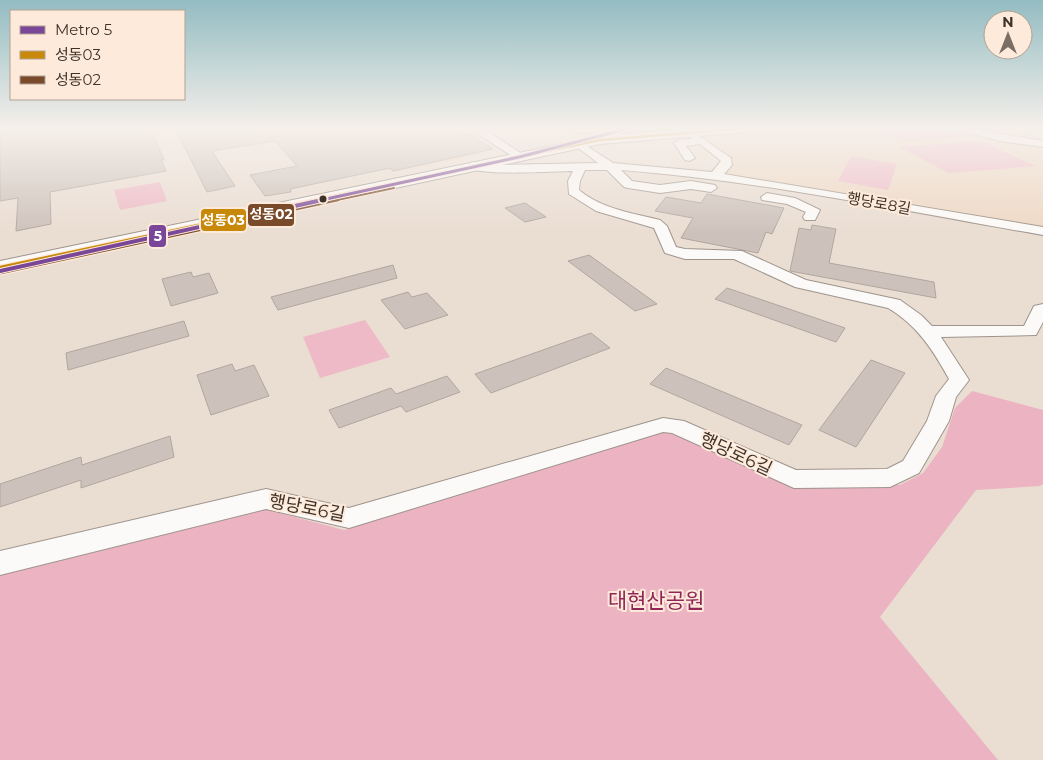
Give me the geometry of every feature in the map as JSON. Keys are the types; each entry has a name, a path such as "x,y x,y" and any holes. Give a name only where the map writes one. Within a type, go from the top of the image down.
{"main road":[{"path":"0,267 484,163"}],"street":[{"path":"607,163 628,184 660,189 691,185 790,201 813,210 810,217"},
{"path":"716,175 726,163"},
{"name":"행당로8길","path":"472,166 498,169 610,166 716,175 1043,231"},
{"name":"행당로6길","path":"0,563 266,498 349,518 663,425 676,426 794,479 890,478 912,467 938,421 946,396 959,380 946,354 903,309 894,304 801,284 746,256 737,254 685,254 670,250 660,226 655,223 597,207 579,198 573,191 574,181 582,167"},
{"path":"990,232 1043,240"},
{"path":"926,332 1030,331 1040,310 1043,309"}],"shaded area":[{"path":"378,163 436,163 390,173"},
{"path":"731,163 1043,163 1043,229 719,175"},
{"path":"847,163 897,164 888,190 838,181"},
{"path":"930,163 1030,163 1036,166 948,173"},
{"path":"160,182 167,201 120,210 114,190"},
{"path":"365,320 390,357 320,378 303,337"}],"green space":[{"name":"대현산공원","path":"972,391 1043,410 1043,484 1040,486 976,490 880,617 998,760 0,760 0,575 253,506 344,530 664,431 676,432 806,485 900,485 923,473 942,447 955,408"}],"building":[{"path":"0,163 163,163 166,171 50,192 51,224 16,231 18,198 0,201"},
{"path":"193,163 220,163 235,186 207,192"},
{"path":"295,163 427,163 393,171 390,168 290,189 291,192 265,196 250,175 297,166"},
{"path":"707,194 784,208 772,234 766,232 758,253 681,238 693,218 655,211 666,197 701,203"},
{"path":"525,203 546,217 525,222 505,208"},
{"path":"812,225 836,229 829,263 934,282 936,298 790,271 799,228 811,230"},
{"path":"589,255 657,304 635,311 568,261"},
{"path":"393,265 397,278 278,310 271,297"},
{"path":"191,272 193,277 209,273 218,293 171,306 162,279"},
{"path":"727,288 845,328 836,342 715,299"},
{"path":"408,292 412,297 427,293 448,315 405,329 381,300"},
{"path":"184,321 189,336 68,370 66,353"},
{"path":"591,333 610,348 491,393 475,374"},
{"path":"871,360 905,373 856,447 819,430"},
{"path":"232,364 235,371 254,365 269,396 211,415 197,375"},
{"path":"666,368 802,425 789,445 650,384"},
{"path":"447,376 460,392 406,412 401,406 339,428 329,410 391,388 396,394"},
{"path":"170,436 174,457 81,488 81,480 0,507 0,484 81,457 82,465"}],"metro line":[{"name":"5","path":"0,271 490,163"}],"transit line":[{"name":"성동03","path":"0,267 489,163"},
{"name":"성동02","path":"1,273 394,188"}]}
